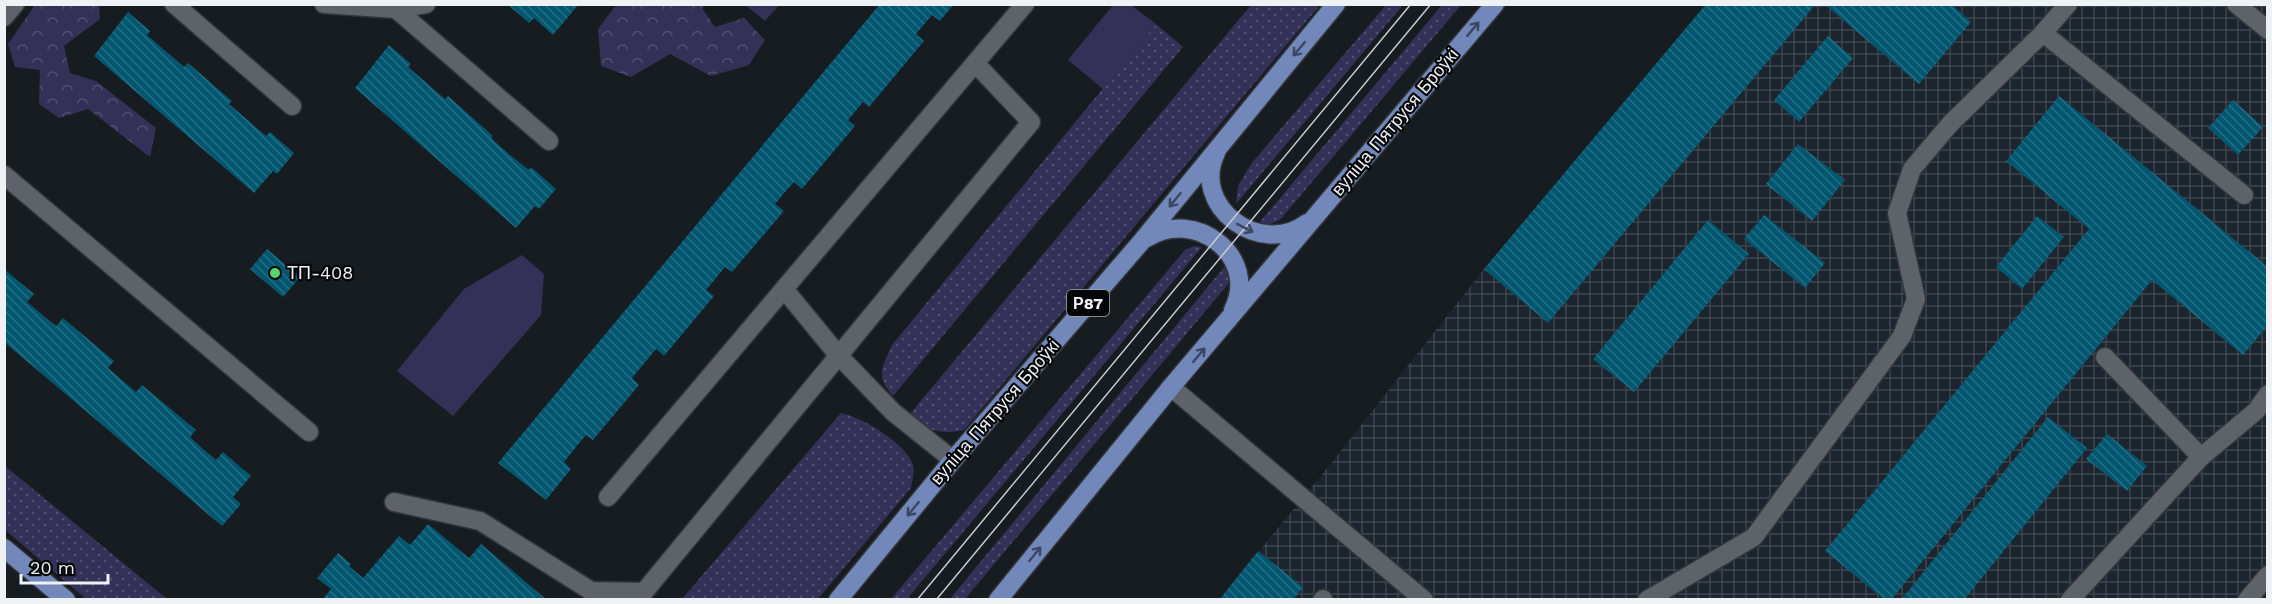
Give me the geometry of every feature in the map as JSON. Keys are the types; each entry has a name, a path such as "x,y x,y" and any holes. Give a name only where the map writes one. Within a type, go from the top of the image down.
{"main road":[{"name":"вуліца Пятруся Броўкі","path":"838,600 953,460 1142,242 1336,4"},
{"name":"вуліца Пятруся Броўкі","path":"998,600 1171,387 1495,4"},
{"path":"1221,143 1214,157 1213,187 1222,208 1238,225 1250,232 1277,235 1290,232 1313,218"},
{"path":"1142,242 1168,228 1182,227 1210,236 1222,245 1238,273 1236,305 1228,320"},
{"path":"4,548 66,600"}],"lane":[{"path":"4,17 15,4"},
{"path":"174,4 292,106"},
{"path":"324,4 396,9 426,4"},
{"path":"608,497 1025,4"},
{"path":"1647,600 1754,537 1902,336 1916,299 1897,213 1912,169 1950,123 2043,33 2068,4"},
{"path":"2236,4 2268,30"},
{"path":"396,9 549,141"},
{"path":"2043,33 2244,195"},
{"path":"394,502 480,521 591,591 641,596 1031,122 975,63"},
{"path":"4,176 309,432"},
{"path":"784,289 839,356 893,412 953,460"},
{"path":"2105,357 2201,457"},
{"path":"1171,387 1424,600"},
{"path":"2070,600 2201,457 2256,411 2268,394"},
{"path":"2247,600 2268,574"}],"shaded area":[{"path":"1706,5 2267,5 2267,599 1219,600 1329,466 1484,269"}],"green space":[{"path":"779,4 765,21 745,5"},
{"path":"35,5 99,5 100,19 64,46 70,73 96,81 156,128 150,157 88,109 59,118 39,104 40,70 15,67 8,44"},
{"path":"616,5 705,5 702,8 715,27 744,18 765,40 749,65 711,76 670,54 631,77 601,66 598,29"},
{"path":"1113,5 1131,5 1156,24 1103,89 1068,60"},
{"path":"1251,5 1320,5 964,430 941,432 922,425 909,415"},
{"path":"1386,5 1403,5 1236,204 1238,186 1251,164"},
{"path":"1442,5 1461,5 1280,220 1270,224 1259,223"},
{"path":"1156,24 1183,47 893,396 882,377 885,360 892,345"},
{"path":"1194,246 1202,247 907,599 891,599 1185,250"},
{"path":"522,255 544,274 541,315 453,416 397,371 464,289"},
{"path":"1225,266 1230,272 1229,283 965,599 949,600"},
{"path":"841,413 860,420 893,440 909,457 914,474 911,488 818,599 682,599"},
{"path":"4,466 167,599 86,599 5,530"}],"building":[{"path":"507,4 579,4 553,35 534,18 529,23"},
{"path":"880,4 954,4 940,21 932,15 916,34 924,41 869,107 863,102 848,120 855,126 802,189 794,182 775,204 784,211 732,272 725,267 706,290 714,296 664,356 656,349 632,378 639,385 593,440 586,435 576,447 564,462 571,469 546,500 498,463"},
{"path":"1706,4 1816,4 1548,323 1484,269"},
{"path":"1824,4 1951,4 1971,22 1919,84"},
{"path":"128,12 150,31 147,35 184,67 188,63 232,101 229,104 266,136 270,132 294,153 277,174 273,171 254,193 94,56"},
{"path":"1828,36 1853,58 1799,122 1774,100"},
{"path":"389,45 411,64 408,67 445,99 448,96 493,136 491,138 510,155 529,170 531,167 556,189 539,209 535,206 516,228 355,88"},
{"path":"2059,96 2268,267 2268,325 2243,355 2152,280 1891,600 1885,600 1825,551 2089,229 2006,161"},
{"path":"2233,100 2263,127 2238,155 2208,128"},
{"path":"1798,144 1845,180 1812,221 1766,184"},
{"path":"1764,215 1825,263 1805,288 1744,239"},
{"path":"2037,216 2064,237 2022,289 1996,267"},
{"path":"1708,220 1749,254 1634,392 1593,359"},
{"name":"ТП-408","path":"267,249 300,277 283,297 250,269"},
{"path":"4,269 34,294 27,302 56,326 63,318 114,361 108,368 136,392 142,385 196,430 190,437 216,460 223,452 251,476 233,497 241,504 222,526 4,342"},
{"path":"2048,417 2087,448 1964,600 1901,600"},
{"path":"2107,434 2147,466 2127,491 2086,459"},
{"path":"428,524 469,558 481,544 547,600 322,600 331,589 317,578 338,553 363,578 399,536 410,545"},
{"path":"1258,551 1303,587 1293,600 1219,600"}],"tram line":[{"path":"917,600 1411,4"},
{"path":"936,600 1431,4"}],"place":[{"name":"ТП-408","path":"275,273"}]}
